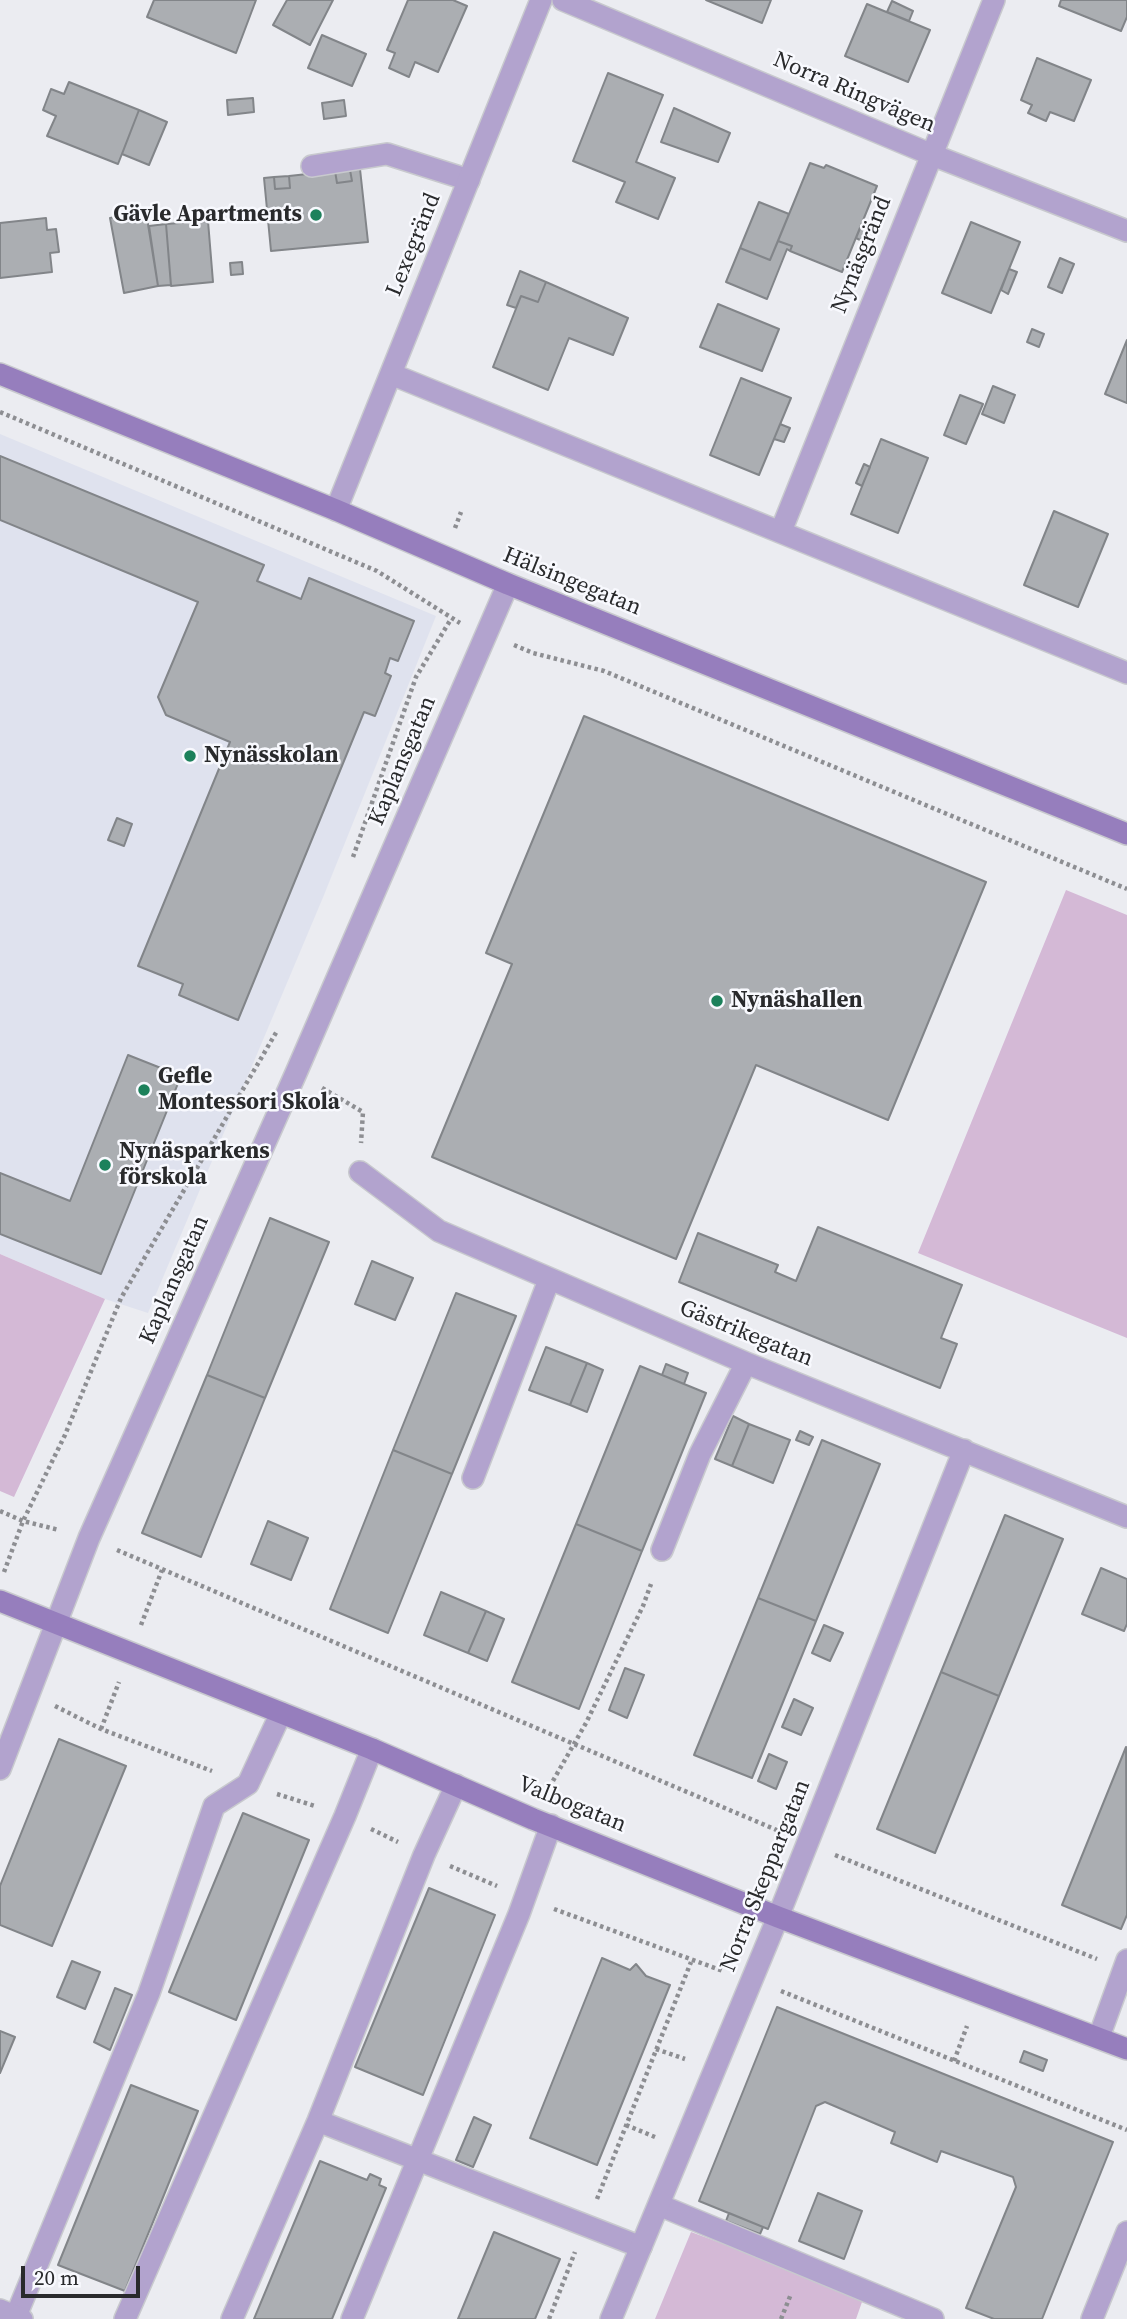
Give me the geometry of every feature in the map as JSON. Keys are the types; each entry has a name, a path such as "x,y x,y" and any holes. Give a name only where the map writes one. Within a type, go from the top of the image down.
{"street":[{"name":"Lexegränd","path":"336,510 541,0"},
{"name":"Norra Ringvägen","path":"563,0 930,154 1127,231"},
{"name":"Nynäsgränd","path":"781,531 994,0"},
{"path":"312,166 387,154 469,180"},
{"name":"Hälsingegatan","path":"0,374 336,510 508,584 1127,834"},
{"path":"391,374 1127,673"},
{"name":"Kaplansgatan","path":"0,1769 89,1538 296,1073 508,584"},
{"name":"Gästrikegatan","path":"360,1172 439,1231 746,1363 1127,1517"},
{"path":"473,1478 549,1280"},
{"path":"662,1550 700,1454 746,1363"},
{"name":"Norra Skeppargatan","path":"611,2319 778,1917 964,1450"},
{"name":"Valbogatan","path":"0,1601 372,1749 542,1822 778,1917 1127,2049"},
{"path":"13,2315 149,1993 214,1806 248,1784 281,1713"},
{"path":"125,2319 372,1749"},
{"path":"232,2319 318,2121 424,1855 456,1785"},
{"path":"352,2319 525,1897 542,1822"},
{"path":"1099,2037 1125,1965"},
{"path":"318,2121 641,2247"},
{"path":"659,2205 933,2319"},
{"path":"1092,2319 1123,2255 1127,2232"}],"path":[{"path":"0,411 377,571 425,598 451,619 533,653 604,671 1127,888"},
{"path":"349,867 416,677 451,619"},
{"path":"0,1583 23,1521 65,1434 121,1298 282,1023"},
{"path":"264,1055 363,1112 360,1172"},
{"path":"0,1511 23,1521 89,1538 807,1843 1125,1965"},
{"path":"542,1822 572,1745 638,1617 651,1584"},
{"path":"29,1693 101,1729 248,1784 345,1816 424,1855 525,1897 691,1962 752,1980 1127,2130"},
{"path":"549,2319 691,1962"},
{"path":"954,2061 967,2025"}],"shaded area":[{"name":"Nynässkolan","path":"0,434 436,616 324,895 148,1313 105,1299 0,1254"},
{"path":"1066,890 1127,915 1127,1338 918,1253"},
{"path":"0,1254 105,1299 14,1497 0,1491"},
{"path":"691,2232 800,2272 862,2302 856,2319 655,2319"}],"building":[{"path":"154,0 256,0 236,53 147,17"},
{"path":"287,0 333,0 310,45 273,25"},
{"path":"408,0 453,0 467,6 438,72 415,62 409,77 389,68 395,53 387,50"},
{"path":"706,0 771,0 762,23"},
{"path":"1061,0 1127,0 1127,17 1121,31 1059,6"},
{"path":"892,1 913,11 909,21 887,12"},
{"path":"867,4 930,30 908,82 845,56"},
{"path":"322,35 366,54 352,86 308,68"},
{"path":"1037,58 1091,80 1074,121 1050,112 1046,121 1028,113 1032,105 1021,100"},
{"path":"608,73 663,95 636,162 675,178 658,219 616,202 625,182 573,161"},
{"path":"69,82 139,110 118,164 47,136 56,116 43,110 51,89 64,94"},
{"path":"253,98 254,112 228,115 227,100"},
{"path":"344,100 346,116 324,119 322,103"},
{"path":"674,108 730,133 718,162 661,142"},
{"path":"139,110 167,122 149,165 122,154"},
{"path":"810,163 824,168 826,165 877,186 842,272 790,251 792,246 778,241"},
{"name":"Gävle Apartments","path":"360,169 368,242 271,251 264,178 274,177 275,189 290,188 289,176 335,171 337,183 352,181 350,170"},
{"path":"350,170 352,181 337,183 335,171"},
{"path":"289,176 290,188 275,189 274,177"},
{"path":"759,202 789,214 770,260 740,248"},
{"path":"132,214 147,218 158,286 124,293 110,218"},
{"path":"46,218 47,230 56,229 59,252 50,253 52,272 0,278 0,223"},
{"path":"208,221 213,282 171,286 166,224"},
{"path":"863,221 869,224 862,241 856,238"},
{"path":"971,222 1020,242 991,313 942,293"},
{"path":"166,224 171,285 158,286 149,226"},
{"path":"778,241 792,246 790,251 787,249 767,299 726,282 740,248 770,260"},
{"path":"1060,258 1074,264 1062,293 1048,287"},
{"path":"242,262 243,274 231,275 230,263"},
{"path":"1009,269 1017,272 1008,294 1001,290"},
{"path":"520,271 546,282 538,302 521,296 516,308 507,305"},
{"path":"546,282 628,318 613,355 569,338 548,390 493,367 521,296 538,302"},
{"path":"718,304 779,329 762,371 700,347"},
{"path":"1032,329 1044,334 1039,347 1027,342"},
{"path":"1127,340 1127,403 1105,394"},
{"path":"741,378 791,398 759,475 710,455"},
{"path":"993,386 1015,395 1004,423 982,414"},
{"path":"960,395 983,404 966,444 944,435"},
{"path":"780,424 790,428 784,442 774,439"},
{"path":"881,439 928,458 898,533 851,514"},
{"path":"0,456 264,565 257,581 301,599 309,578 414,621 398,661 390,658 385,673 391,676 375,716 364,712 238,1020 179,995 183,984 138,966 230,742 166,715 158,697 198,602 0,520"},
{"path":"864,464 870,467 862,486 856,483"},
{"path":"1054,511 1108,534 1078,607 1024,585"},
{"name":"Nynäshallen","path":"584,716 986,882 888,1120 756,1065 676,1259 432,1157 512,964 486,953"},
{"path":"117,818 132,824 124,846 108,840"},
{"path":"128,1055 181,1076 101,1274 0,1234 0,1173 70,1201"},
{"path":"270,1218 329,1242 265,1398 207,1375"},
{"path":"818,1227 962,1285 941,1338 957,1344 940,1388 679,1282 698,1233 778,1265 775,1272 796,1281"},
{"path":"372,1261 413,1278 395,1320 355,1304"},
{"path":"456,1293 516,1316 452,1474 393,1450"},
{"path":"546,1347 587,1363 570,1405 529,1390"},
{"path":"587,1363 603,1370 587,1412 570,1405"},
{"path":"666,1364 688,1373 684,1384 662,1375"},
{"path":"640,1366 706,1393 642,1551 576,1524"},
{"path":"207,1375 265,1398 201,1557 142,1533"},
{"path":"733,1416 749,1424 732,1466 715,1459"},
{"path":"749,1424 790,1440 773,1483 732,1466"},
{"path":"800,1431 813,1437 809,1445 796,1440"},
{"path":"822,1440 880,1464 816,1621 758,1598"},
{"path":"393,1450 452,1474 388,1633 330,1609"},
{"path":"1005,1515 1063,1539 999,1696 941,1672"},
{"path":"268,1521 308,1538 291,1580 251,1564"},
{"path":"576,1524 642,1551 579,1709 512,1682"},
{"path":"1101,1568 1127,1579 1127,1624 1124,1631 1082,1614"},
{"path":"441,1592 486,1611 468,1653 424,1635"},
{"path":"758,1598 816,1621 752,1778 694,1755"},
{"path":"486,1611 504,1619 487,1661 468,1653"},
{"path":"824,1625 843,1633 830,1661 812,1653"},
{"path":"625,1668 644,1675 627,1718 609,1710"},
{"path":"941,1672 999,1696 935,1853 877,1829"},
{"path":"794,1699 813,1708 801,1735 782,1727"},
{"path":"59,1739 126,1766 52,1946 0,1925 0,1886"},
{"path":"1126,1747 1127,1915 1121,1929 1062,1905"},
{"path":"769,1754 787,1762 776,1789 758,1781"},
{"path":"243,1813 309,1840 236,2020 169,1992"},
{"path":"429,1888 495,1915 423,2095 355,2067"},
{"path":"602,1958 630,1970 636,1964 646,1976 670,1985 597,2165 530,2138"},
{"path":"72,1961 100,1972 85,2009 57,1997"},
{"path":"115,1988 132,1995 110,2050 94,2042"},
{"path":"777,2007 1113,2142 1042,2319 994,2319 966,2308 1016,2187 1013,2177 941,2151 937,2162 891,2143 895,2132 825,2102 816,2106 768,2229 699,2201"},
{"path":"0,2031 15,2037 0,2073"},
{"path":"1024,2051 1047,2060 1043,2071 1020,2062"},
{"path":"131,2085 198,2111 125,2291 58,2265"},
{"path":"474,2117 491,2125 473,2167 456,2160"},
{"path":"320,2161 367,2180 370,2174 381,2179 379,2185 386,2188 332,2319 254,2319"},
{"path":"818,2193 862,2211 844,2259 799,2241"},
{"path":"729,2213 763,2227 760,2234 726,2221"},
{"path":"494,2232 560,2259 535,2319 458,2319"}],"place":[{"name":"Gävle Apartments","path":"316,215"},
{"name":"Nynässkolan","path":"190,756"},
{"name":"Nynäshallen","path":"717,1001"},
{"name":"Gefle Montessori Skola","path":"144,1090"},
{"name":"Nynäsparkens förskola","path":"105,1165"}]}
